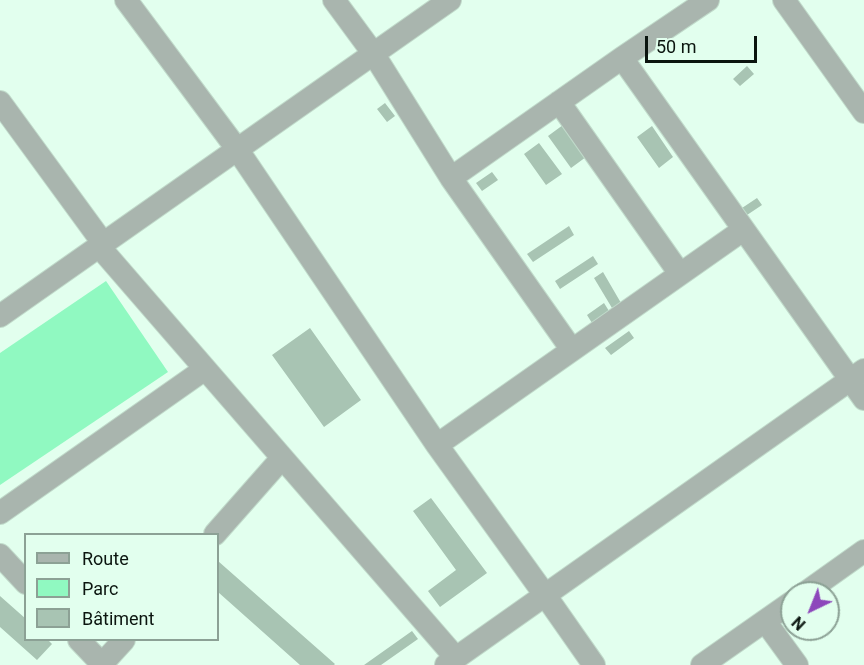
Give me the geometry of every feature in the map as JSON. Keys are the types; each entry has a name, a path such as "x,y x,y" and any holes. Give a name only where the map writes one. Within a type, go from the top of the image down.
{"street":[{"path":"126,0 237,149 437,445 594,665"},
{"path":"334,0 373,53 451,178 572,350"},
{"path":"0,315 450,0"},
{"path":"451,178 708,0"},
{"path":"784,0 864,112"},
{"path":"622,58 743,230 857,375 864,399"},
{"path":"559,102 680,274"},
{"path":"0,103 103,243 103,251 282,458 451,662 857,375"},
{"path":"437,445 743,230"},
{"path":"0,513 205,369"},
{"path":"217,533 282,458"},
{"path":"822,581 864,551"},
{"path":"0,555 24,581"},
{"path":"702,665 780,610"},
{"path":"765,621 797,665"},
{"path":"81,641 103,664 122,641"}],"green space":[{"path":"106,281 168,372 0,485 0,353"}],"building":[{"path":"747,66 754,74 740,86 733,79"},
{"path":"385,103 395,116 387,122 377,109"},
{"path":"563,125 586,157 571,168 548,136"},
{"path":"652,126 673,157 659,168 637,137"},
{"path":"539,143 562,174 546,185 524,154"},
{"path":"492,172 498,180 482,191 476,183"},
{"path":"757,198 762,205 747,215 742,208"},
{"path":"569,226 574,235 533,262 527,254"},
{"path":"593,256 598,264 560,289 555,281"},
{"path":"603,272 621,303 612,308 594,278"},
{"path":"604,303 609,311 592,323 587,315"},
{"path":"310,328 361,400 324,427 272,355"},
{"path":"629,331 634,338 611,355 605,348"},
{"path":"431,498 487,573 440,607 428,591 456,570 413,511"},
{"path":"219,562 335,664 300,665 219,593"},
{"path":"0,596 24,617 24,641 49,641 52,644 37,660 0,627"},
{"path":"412,631 418,639 381,665 364,665"}]}
